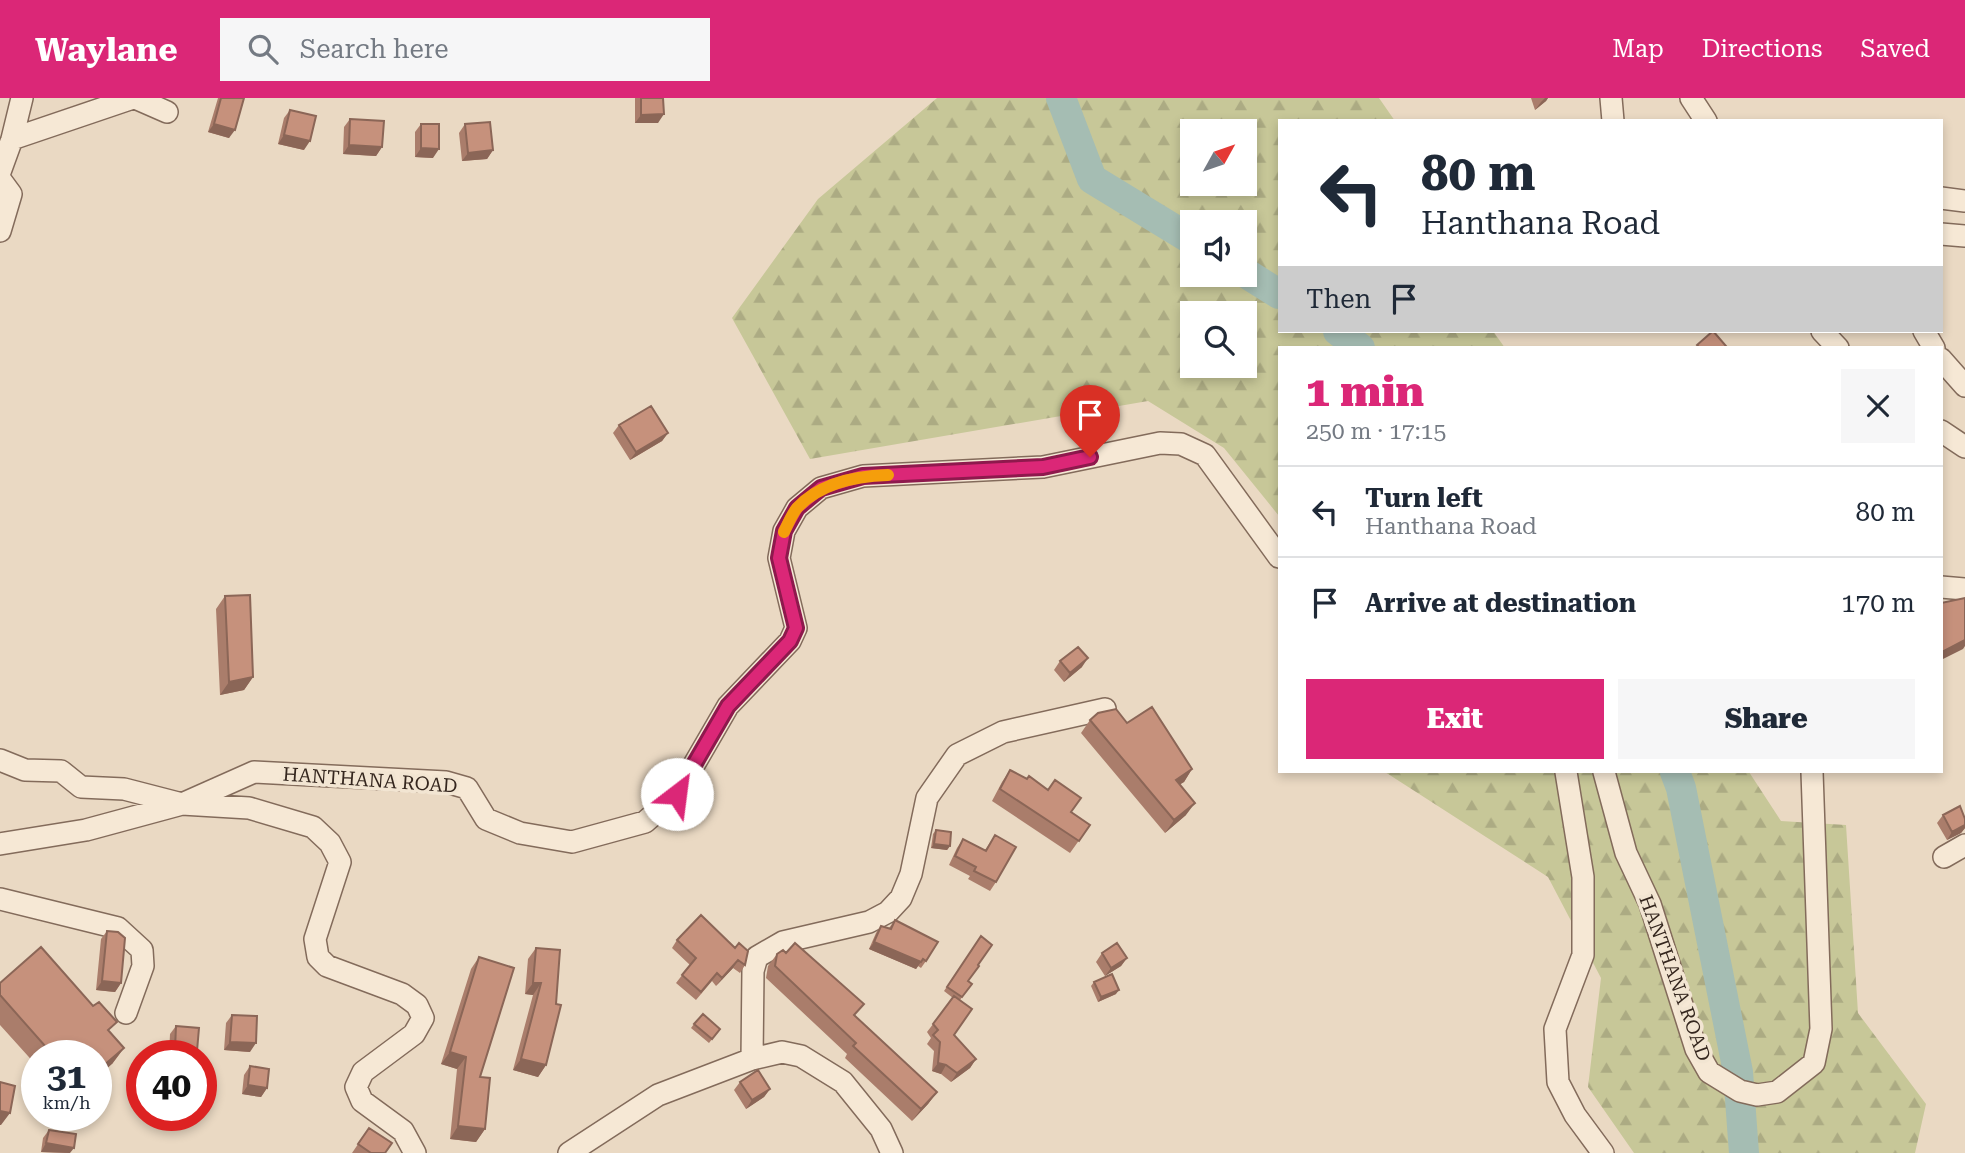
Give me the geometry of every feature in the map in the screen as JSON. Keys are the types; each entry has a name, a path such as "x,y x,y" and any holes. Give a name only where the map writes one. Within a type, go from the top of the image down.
{"street":[{"path":"0,172 22,98"},
{"path":"12,139 134,98 167,112"},
{"path":"1611,98 1613,119"},
{"path":"1691,98 1705,119"},
{"path":"0,179 10,194 0,231"},
{"path":"1943,198 1965,201"},
{"path":"1943,234 1965,236"},
{"path":"1824,333 1836,346"},
{"path":"1943,361 1965,386"},
{"path":"1943,432 1965,447"},
{"name":"HANTHANA ROAD","path":"0,844 86,830 182,804 254,772 446,782 467,788 486,818 520,834 572,842 645,822 677,794 728,706 790,641 796,628 779,558 784,531 797,508 821,488 863,476 1043,467 1160,443 1181,444 1205,455 1278,556"},
{"path":"1943,587 1965,589"},
{"path":"752,1059 752,971 757,957 783,942 869,922 888,912 901,898 911,874 927,798 957,755 1003,732 1105,709"},
{"path":"0,760 25,770 61,771 81,788 124,789 182,804 249,808 313,827 330,842 340,862 315,939 318,957 327,966 402,994 417,1005 423,1018 414,1034 363,1072 356,1087 362,1101 403,1131 415,1153"},
{"path":"1566,773 1583,877 1583,955 1555,1029 1558,1082 1575,1115 1603,1153"},
{"name":"HANTHANA ROAD","path":"1604,773 1626,853 1650,904 1696,1049 1709,1072 1740,1091 1757,1095 1777,1092 1814,1063 1821,1029 1812,773"},
{"path":"1944,856 1965,845"},
{"path":"0,899 118,928 142,950 143,966 126,1013"},
{"path":"569,1153 658,1095 752,1059 782,1052 802,1056 844,1082 881,1129 892,1153"}],"green space":[{"path":"937,98 1379,98 1394,119 1278,119 1278,333 1494,333 1504,346 1278,346 1278,515 1224,448 1148,401 810,459 732,318 818,199"},
{"path":"1387,773 1750,773 1781,821 1846,825 1858,1013 1926,1104 1915,1153 1634,1153 1588,1087 1601,978 1548,877"}],"building":[{"path":"221,98 244,98 235,130 214,124"},
{"path":"641,98 663,98 664,114 641,115"},
{"path":"290,110 316,116 310,141 284,135"},
{"path":"350,119 384,121 382,147 349,145"},
{"path":"490,122 493,150 468,153 465,124"},
{"path":"421,124 439,124 439,149 421,148"},
{"path":"1711,333 1715,333 1726,346 1698,346"},
{"path":"651,406 668,433 636,452 619,425"},
{"path":"250,595 253,677 229,682 225,596"},
{"path":"1965,598 1965,640 1944,651 1943,651 1943,603"},
{"path":"1078,647 1088,658 1070,673 1060,661"},
{"path":"1152,707 1192,769 1176,780 1195,803 1174,820 1090,720 1098,713 1116,709 1127,723"},
{"path":"1010,770 1027,779 1029,776 1048,790 1055,780 1081,798 1071,812 1090,825 1079,841 1000,789"},
{"path":"1960,806 1965,825 1952,832 1943,815"},
{"path":"936,830 951,832 950,846 934,844"},
{"path":"995,835 1016,847 996,882 974,871 976,867 955,856 963,839 986,851"},
{"path":"701,915 735,948 739,943 748,951 745,965 738,960 722,978 717,973 701,992 682,975 696,958 677,940"},
{"path":"895,920 938,942 926,961 923,959 921,962 874,942 881,926 891,929"},
{"path":"107,931 118,932 125,938 121,983 102,981"},
{"path":"981,936 992,945 968,981 972,984 962,997 947,987"},
{"path":"795,943 864,1004 854,1015 937,1092 921,1109 853,1046 856,1043 775,966 777,954 783,950 786,953"},
{"path":"1117,943 1127,958 1111,968 1102,953"},
{"path":"41,947 93,1006 99,1002 117,1022 108,1030 124,1048 112,1058 112,1040 40,1040 0,995 0,983"},
{"path":"536,948 560,950 556,1004 561,1005 546,1065 521,1059 541,983 533,983"},
{"path":"479,957 514,968 480,1077 490,1078 485,1129 458,1126 466,1057 450,1052"},
{"path":"1112,974 1119,990 1101,997 1094,982"},
{"path":"954,996 972,1009 954,1035 976,1059 957,1073 938,1063 940,1042 933,1035 938,1030 933,1024"},
{"path":"703,1014 720,1029 712,1039 694,1024"},
{"path":"232,1015 257,1016 256,1043 230,1042"},
{"path":"176,1026 199,1028 198,1040 175,1040"},
{"path":"250,1066 269,1069 267,1088 248,1085"},
{"path":"758,1070 770,1089 752,1100 740,1082"},
{"path":"0,1082 15,1086 10,1113 0,1111"},
{"path":"369,1128 392,1143 385,1153 371,1153 358,1144"},
{"path":"49,1131 76,1134 74,1148 46,1143"}],"waterway":[{"path":"1061,98 1092,179 1180,233"},
{"path":"1257,280 1278,293"},
{"path":"1341,333 1357,346"},
{"path":"1675,773 1681,788 1738,1072 1744,1153"}],"slow traffic":[{"path":"784,532 797,508 821,488 863,476 888,475"}],"route":[{"path":"677,794 728,706 790,641 796,628 779,558 784,531 797,508 821,488 863,476 1043,467 1090,457"}]}
